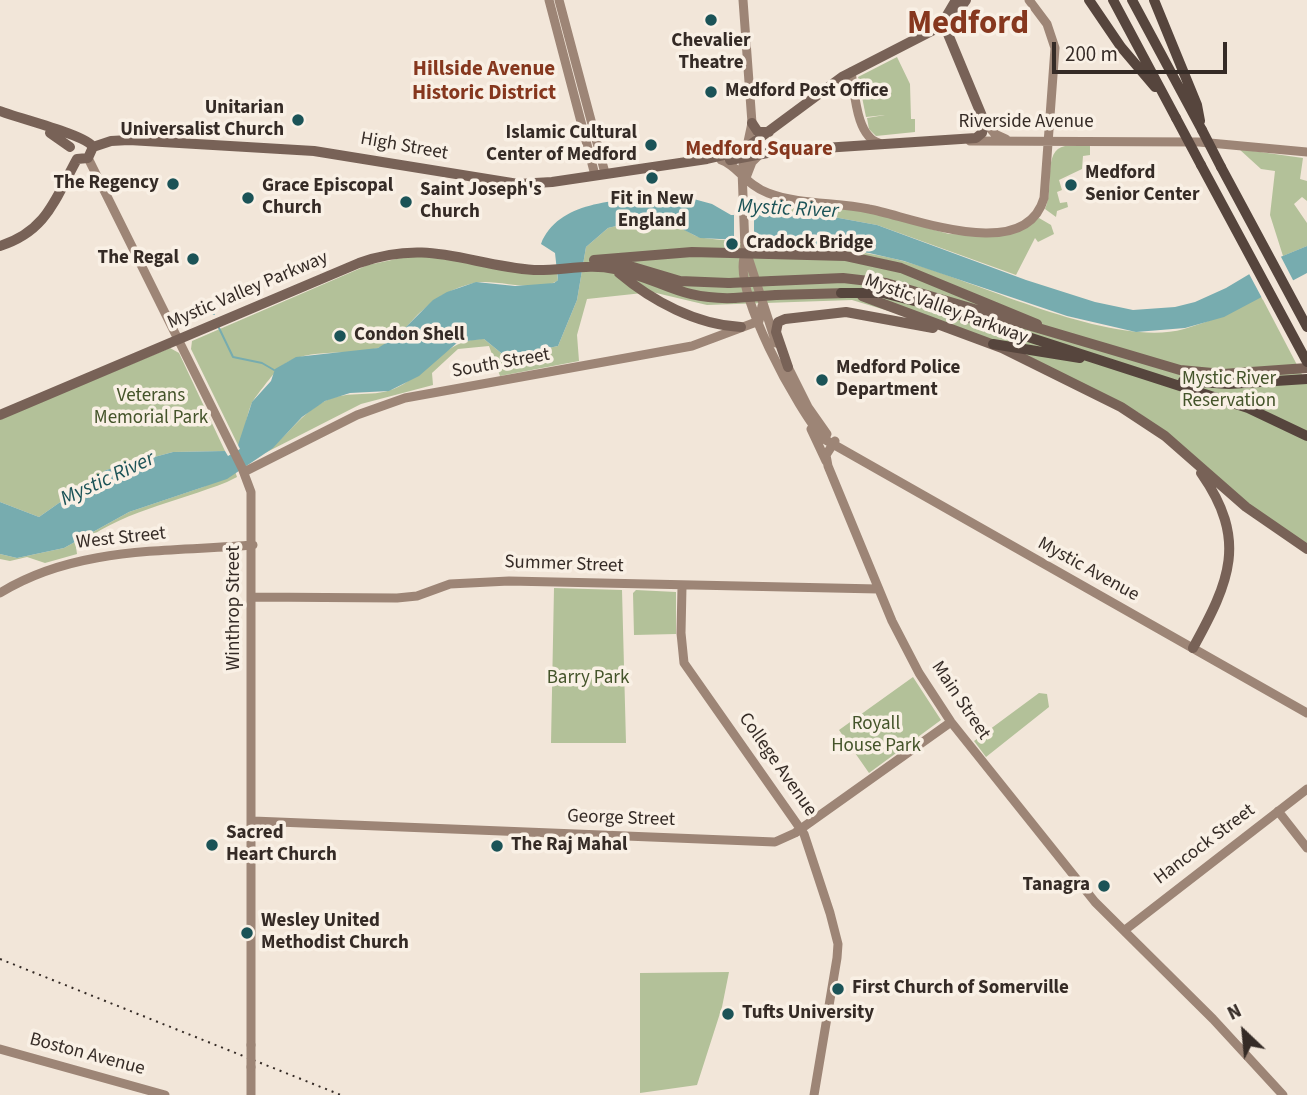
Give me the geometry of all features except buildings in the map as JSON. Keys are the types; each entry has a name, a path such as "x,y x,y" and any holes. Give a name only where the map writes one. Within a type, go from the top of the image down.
{"highway":[{"path":"1089,0 1121,47 1167,101"},
{"path":"1113,0 1280,311 1305,371 1207,384 1146,373"},
{"path":"1132,0 1307,327"},
{"path":"1154,0 1197,105 1199,124"},
{"path":"841,293 877,292 901,296 1263,413 1307,436"},
{"path":"993,344 1117,364"}],"main road":[{"path":"943,22 956,0"},
{"path":"746,153 824,89 943,22 951,21 966,0"},
{"path":"943,22 984,121 979,136 963,140"},
{"path":"0,111 40,127 87,140 93,147 43,221 23,237 0,246"},
{"path":"752,123 758,132 772,130"},
{"path":"40,127 83,159"},
{"path":"70,147 79,138"},
{"name":"High Street","path":"93,147 111,141 129,140 314,150 518,184 746,153"},
{"name":"Riverside Avenue","path":"746,153 963,140"},
{"name":"High Street","path":"707,159 721,160 746,153"},
{"path":"590,263 746,247 876,260 974,296 1069,339"},
{"name":"Mystic Valley Parkway","path":"0,415 386,254 426,251 519,267 623,263 692,283 836,278 877,281 1189,372 1305,371"},
{"name":"Mystic Valley Parkway","path":"590,263 613,268 684,294 734,298 841,293 872,298 993,344 1121,407 1148,424 1246,507 1307,549"},
{"path":"613,268 684,313 707,323 741,327"},
{"path":"788,368 776,330 778,322 785,318 846,312 961,332"},
{"path":"1185,453 1218,499 1227,520 1231,546 1224,587 1193,648"}],"street":[{"path":"549,0 585,116"},
{"path":"559,0 600,174"},
{"path":"743,0 752,123 742,170 745,180 746,247 743,272 759,321 808,421 836,444"},
{"path":"744,211 754,196 772,194 878,211 941,230 1011,230 1030,220 1042,202 1049,141 1054,45 1046,21 1029,0"},
{"path":"851,72 863,129 870,139 879,143"},
{"path":"984,121 998,137 1015,140"},
{"name":"Riverside Avenue","path":"963,140 1199,142 1307,152"},
{"path":"745,180 752,162 760,154"},
{"name":"Winthrop Street","path":"83,159 243,470 253,502 251,1095"},
{"path":"721,160 731,165 745,180 772,194"},
{"path":"746,247 762,306 788,368 812,414 836,444"},
{"path":"759,321 762,306"},
{"name":"South Street","path":"243,470 357,415 405,398 692,346 759,321"},
{"name":"Main Street","path":"808,421 837,485 878,589 909,655 951,722 1095,902 1283,1095"},
{"path":"828,466 826,455 836,444"},
{"path":"836,444 830,463 837,485"},
{"name":"Mystic Avenue","path":"836,444 1307,713"},
{"name":"West Street","path":"0,593 47,570 84,559 253,545"},
{"name":"Summer Street","path":"253,597 397,598 417,596 465,582 878,589"},
{"name":"College Avenue","path":"682,587 681,633 684,663 801,829 838,944 814,1095"},
{"name":"George Street","path":"253,821 768,842 782,839 801,829 951,722"},
{"name":"Hancock Street","path":"1125,930 1307,789"},
{"path":"1278,811 1307,848"},
{"name":"Boston Avenue","path":"0,1049 165,1095"}],"green space":[{"path":"897,57 910,84 911,119 915,119 915,132 876,136 869,129 867,118 885,115 866,117 858,77"},
{"path":"1065,146 1090,146 1090,155 1083,156 1082,169 1059,180 1062,190 1057,192 1060,203 1067,202 1068,207 1057,211 1056,217 1045,209 1051,162 1058,149"},
{"path":"1239,149 1303,158 1300,179 1307,181 1307,201 1302,197 1294,204 1307,223 1307,246 1283,256 1270,215 1275,171 1261,169"},
{"path":"781,201 869,212 949,234 987,235 1039,218 1051,225 1054,234 1038,242 1035,238 1016,275 877,225 817,214 785,213"},
{"name":"Mystic River Reservation","path":"628,223 674,226 704,238 828,248 878,255 933,270 1044,310 1120,330 1154,333 1184,329 1223,315 1261,296 1307,384 1307,544 1250,506 1139,413 1015,349 852,300 707,305 652,292 587,299 577,335 579,361 500,376 489,346 458,349 432,373 433,385 361,404 265,453 316,406 343,395 389,391 409,381 449,349 460,344 484,339 506,357 558,346 577,300 586,247 608,228"},
{"path":"406,257 435,257 557,274 558,280 540,286 483,282 467,285 434,301 385,345 365,351 311,354 287,363 276,371 252,402 238,445 191,349 192,341 368,265"},
{"name":"Veterans Memorial Park","path":"170,348 179,353 225,451 173,452 106,470 39,517 0,502 0,419"},
{"path":"235,471 237,477 227,482 110,525 76,547 77,554 45,563 27,557 10,561 0,559 0,554 17,558 64,548 129,512 203,487"},
{"name":"Barry Park","path":"554,588 622,590 626,743 551,743"},
{"name":"Barry Park","path":"636,590 676,592 676,634 634,635 633,593"},
{"name":"Royall House Park","path":"913,677 941,720 869,773 839,730"},
{"path":"1039,693 1047,694 1049,707 986,757 974,741"},
{"path":"729,972 722,1007 697,1085 640,1093 640,973"}],"water":[{"name":"Mystic River","path":"690,198 712,204 731,215 817,214 877,225 1026,280 1095,302 1133,310 1175,307 1195,302 1226,288 1273,260 1307,246 1307,273 1224,317 1185,328 1136,332 1067,316 904,261 869,253 801,243 700,238 680,228 628,223 608,228 586,247 577,300 558,346 506,357 484,339 458,342 419,376 389,391 350,393 325,401 302,417 273,448 227,479 129,512 64,548 17,558 0,554 0,502 39,517 106,470 173,452 225,451 228,456 240,449 238,445 252,402 271,381 275,369 296,357 378,348 397,336 433,300 476,282 515,286 554,283 558,280 555,253 541,244 549,230 561,219 574,211 607,202"}],"pier":[{"name":"Cradock Bridge","path":"734,212 754,215 754,243 734,241"},
{"path":"1279,253 1294,282 1263,300 1247,270"}],"waterway":[{"path":"184,321 208,310 214,314"},
{"path":"219,328 233,357 262,363 274,370"}],"railway":[{"path":"0,959 341,1095"}],"place":[{"name":"Chevalier Theatre","path":"711,20"},
{"name":"Medford Post Office","path":"711,92"},
{"name":"Unitarian Universalist Church","path":"298,120"},
{"name":"Islamic Cultural Center of Medford","path":"651,145"},
{"name":"Fit in New England","path":"652,178"},
{"name":"The Regency","path":"173,184"},
{"name":"Medford Senior Center","path":"1071,185"},
{"name":"Grace Episcopal Church","path":"248,198"},
{"name":"Saint Joseph's Church","path":"406,202"},
{"name":"Cradock Bridge","path":"732,244"},
{"name":"The Regal","path":"193,259"},
{"name":"Condon Shell","path":"340,336"},
{"name":"Medford Police Department","path":"822,380"},
{"name":"Sacred Heart Church","path":"212,845"},
{"name":"The Raj Mahal","path":"497,846"},
{"name":"Tanagra","path":"1104,886"},
{"name":"Wesley United Methodist Church","path":"247,933"},
{"name":"First Church of Somerville","path":"838,989"},
{"name":"Tufts University","path":"728,1014"}],"district":[{"name":"Medford","path":"968,26"},
{"name":"Hillside Avenue Historic District","path":"484,82"},
{"name":"Medford Square","path":"759,150"}]}
